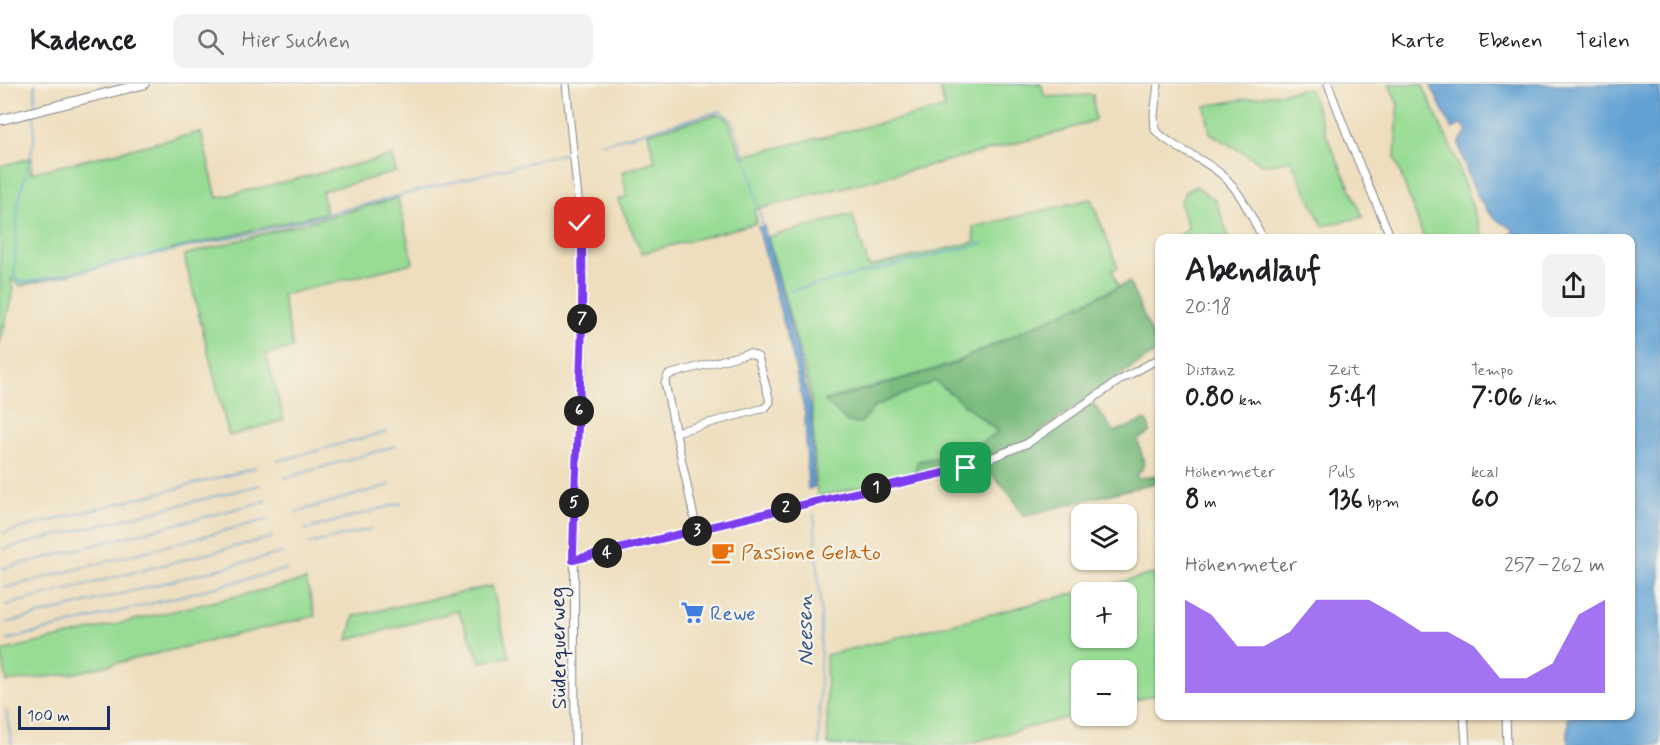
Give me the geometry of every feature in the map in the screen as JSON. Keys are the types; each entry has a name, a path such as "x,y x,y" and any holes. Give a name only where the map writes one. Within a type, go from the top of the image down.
{"main road":[{"path":"0,120 144,84"}],"street":[{"name":"Süderquerweg","path":"566,84 583,246 582,371 574,487 575,745"},
{"path":"1158,84 1154,115 1155,130 1167,142 1221,173 1234,188 1261,234"},
{"path":"1328,84 1389,234"},
{"path":"676,432 765,408 770,402 758,357 750,353 668,375 665,383 697,531"},
{"path":"573,560 966,468 1028,443 1120,380 1155,360"},
{"path":"1464,720 1466,745"},
{"path":"1506,720 1507,745"}],"green space":[{"path":"939,84 1041,84 1045,97 1093,95 1095,120 1060,132 754,210 757,223 642,253 618,200 627,196 622,172 655,161 648,133 719,114 728,119 742,156 945,108"},
{"path":"1389,84 1422,84 1453,152 1482,234 1423,234 1395,158 1398,105"},
{"path":"1309,88 1327,137 1363,217 1323,226 1291,160 1264,165 1210,133 1205,106"},
{"path":"201,132 217,198 392,156 396,172 322,191 326,213 21,286 11,279 13,291 0,344 0,166 32,158 31,173"},
{"path":"1196,186 1216,201 1228,234 1181,234 1188,228 1180,204 1185,192"},
{"path":"398,198 413,263 282,295 293,348 266,354 284,420 229,436 184,255"},
{"path":"1091,199 1118,268 1112,269 1118,287 950,365 825,400 848,422 875,406 935,380 999,433 961,455 918,461 914,475 817,497 812,405 768,237 852,214 869,267 975,242 973,227"},
{"path":"1129,282 1155,341 1155,353 1118,376 1026,442 966,464 914,475 918,461 961,455 999,432 935,381 875,406 861,423 848,422 825,401 950,365"},
{"path":"1093,403 1114,432 1147,421 1150,432 1138,440 1143,464 1136,475 1138,478 1155,476 1155,483 1023,516 1005,488 980,466 1031,446"},
{"path":"1153,574 1155,585 1155,695 1137,700 1137,660 1071,660 1071,717 962,745 828,745 826,655 1071,594 1071,648 1137,648 1137,582 1121,582"},
{"path":"306,580 315,616 75,673 7,682 1,651"},
{"path":"492,586 509,657 481,662 458,611 348,640 354,616"}],"water":[{"path":"1430,84 1660,84 1660,745 1568,745 1568,720 1635,720 1635,234 1512,234 1513,229 1493,217 1476,192 1459,143 1467,132 1462,124 1452,129"},
{"path":"764,226 811,410 814,487 808,489 805,413 794,361 758,227"}],"waterway":[{"path":"35,84 35,106"},
{"path":"601,144 720,111 732,120 749,167 763,226"},
{"path":"34,114 34,142 18,203 14,277 24,283 253,233 566,153"},
{"path":"790,291 984,243"},
{"path":"278,461 386,432"},
{"path":"285,478 395,446"},
{"path":"3,533 256,468"},
{"path":"3,549 260,485"},
{"path":"296,512 390,485"},
{"path":"1,569 266,501"},
{"path":"304,530 402,503"},
{"name":"Neesen","path":"814,514 821,615 819,745"},
{"path":"5,588 269,519"},
{"path":"309,544 371,529"},
{"path":"6,605 273,537"},
{"path":"7,623 282,553"},
{"path":"7,640 287,569"},
{"path":"6,711 12,745"}],"ferry route":[{"path":"1648,84 1660,94"}],"place":[{"name":"Passione Gelato","path":"723,552"},
{"name":"Rewe","path":"692,613"}],"route":[{"path":"580,223 583,246 582,371 574,487 573,560 966,468"}]}
